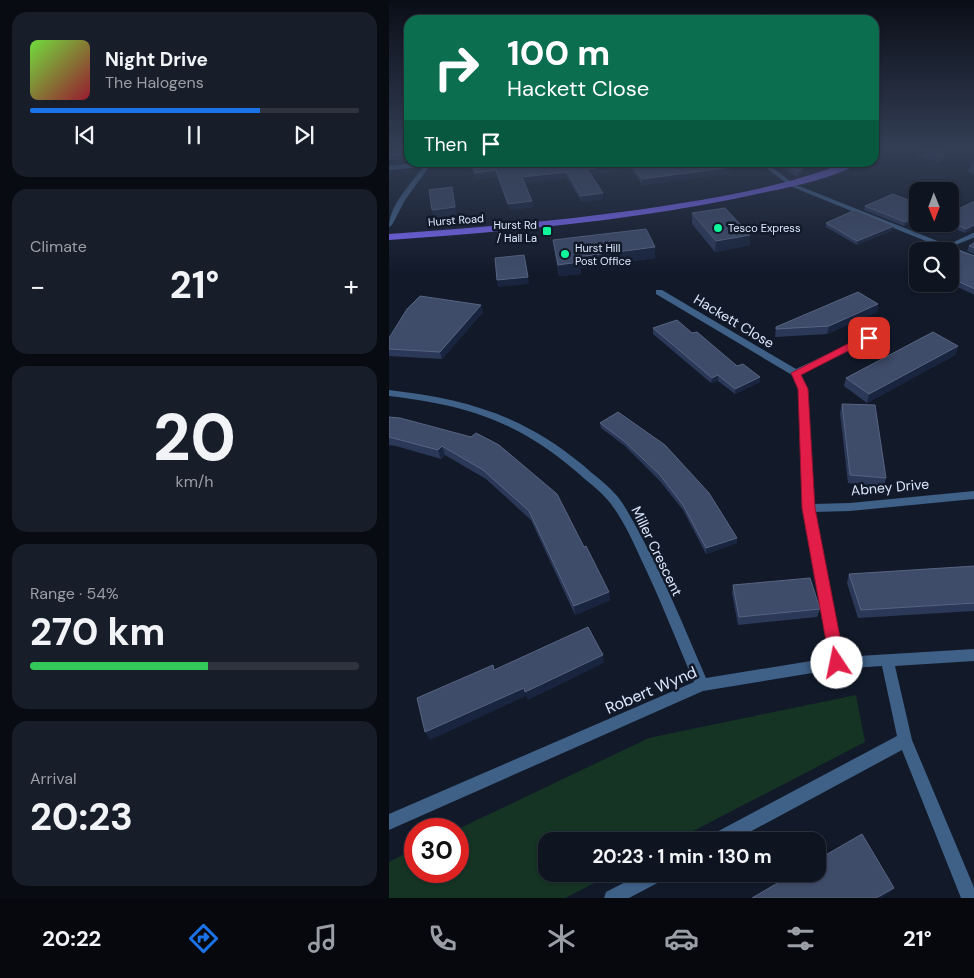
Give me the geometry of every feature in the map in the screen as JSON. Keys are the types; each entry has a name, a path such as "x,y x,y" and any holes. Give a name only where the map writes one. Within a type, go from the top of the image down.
{"main road":[{"name":"Hurst Road","path":"389,237 553,224 660,210 771,189"}],"street":[{"path":"389,224 398,204 411,189"},
{"path":"802,189 934,242"},
{"path":"957,242 974,234"},
{"path":"959,253 974,259"},
{"name":"Hackett Close","path":"659,292 796,373"},
{"path":"837,663 809,508 803,389 796,373 869,338"},
{"name":"Miller Crescent","path":"389,393 458,403 506,418 563,452 616,502 645,553 702,685"},
{"name":"Abney Drive","path":"809,508 974,495"},
{"name":"Robert Wynd","path":"389,822 702,685 837,663 974,654"},
{"path":"887,661 905,740 969,898"},
{"path":"734,832 905,740"},
{"path":"612,898 642,882"}],"green space":[{"path":"856,695 865,742 691,832 538,832 538,882 596,882 565,898 389,898 389,862 404,854 404,883 469,883 469,824 649,738"}],"building":[{"path":"452,189 455,207 432,210 429,190"},
{"path":"503,189 527,189 532,201 508,204"},
{"path":"577,189 600,189 603,193 581,196"},
{"path":"893,194 909,200 909,220 905,222 865,206"},
{"path":"975,201 975,224 966,229 959,226 959,209"},
{"path":"725,208 750,235 716,241 692,213"},
{"path":"855,210 894,226 857,241 826,223"},
{"path":"646,229 655,247 578,257 579,262 558,265 553,240"},
{"path":"975,242 975,248 969,246"},
{"path":"959,251 975,256 975,289 959,282"},
{"path":"524,255 528,277 497,280 495,258"},
{"path":"858,292 878,304 829,326 776,329 776,327"},
{"path":"420,296 481,305 440,352 389,349 389,338 407,309"},
{"path":"677,320 692,333 697,332 737,366 743,364 760,377 735,389 718,375 712,378 653,328"},
{"path":"933,332 958,346 869,394 846,378"},
{"path":"842,404 875,405 886,478 850,475"},
{"path":"618,412 665,445 709,493 737,538 706,548 683,505 660,475 624,441 600,423"},
{"path":"389,417 400,418 471,437 476,433 499,445 557,494 609,592 574,606 529,511 483,470 442,446 438,450 389,437"},
{"path":"975,566 975,603 861,610 849,574"},
{"path":"810,578 820,609 739,617 733,585"},
{"path":"588,627 603,655 525,692 524,688 425,732 417,698 493,665 494,670"},
{"path":"862,834 894,888 876,898 752,898 779,882 826,882 826,855"}],"place":[{"name":"Tesco Express","path":"718,228"},
{"name":"Hurst Rd / Hall La","path":"547,231"},
{"name":"Hurst Hill Post Office","path":"565,254"}],"route":[{"path":"837,663 809,508 803,389 796,373 869,338"}]}
